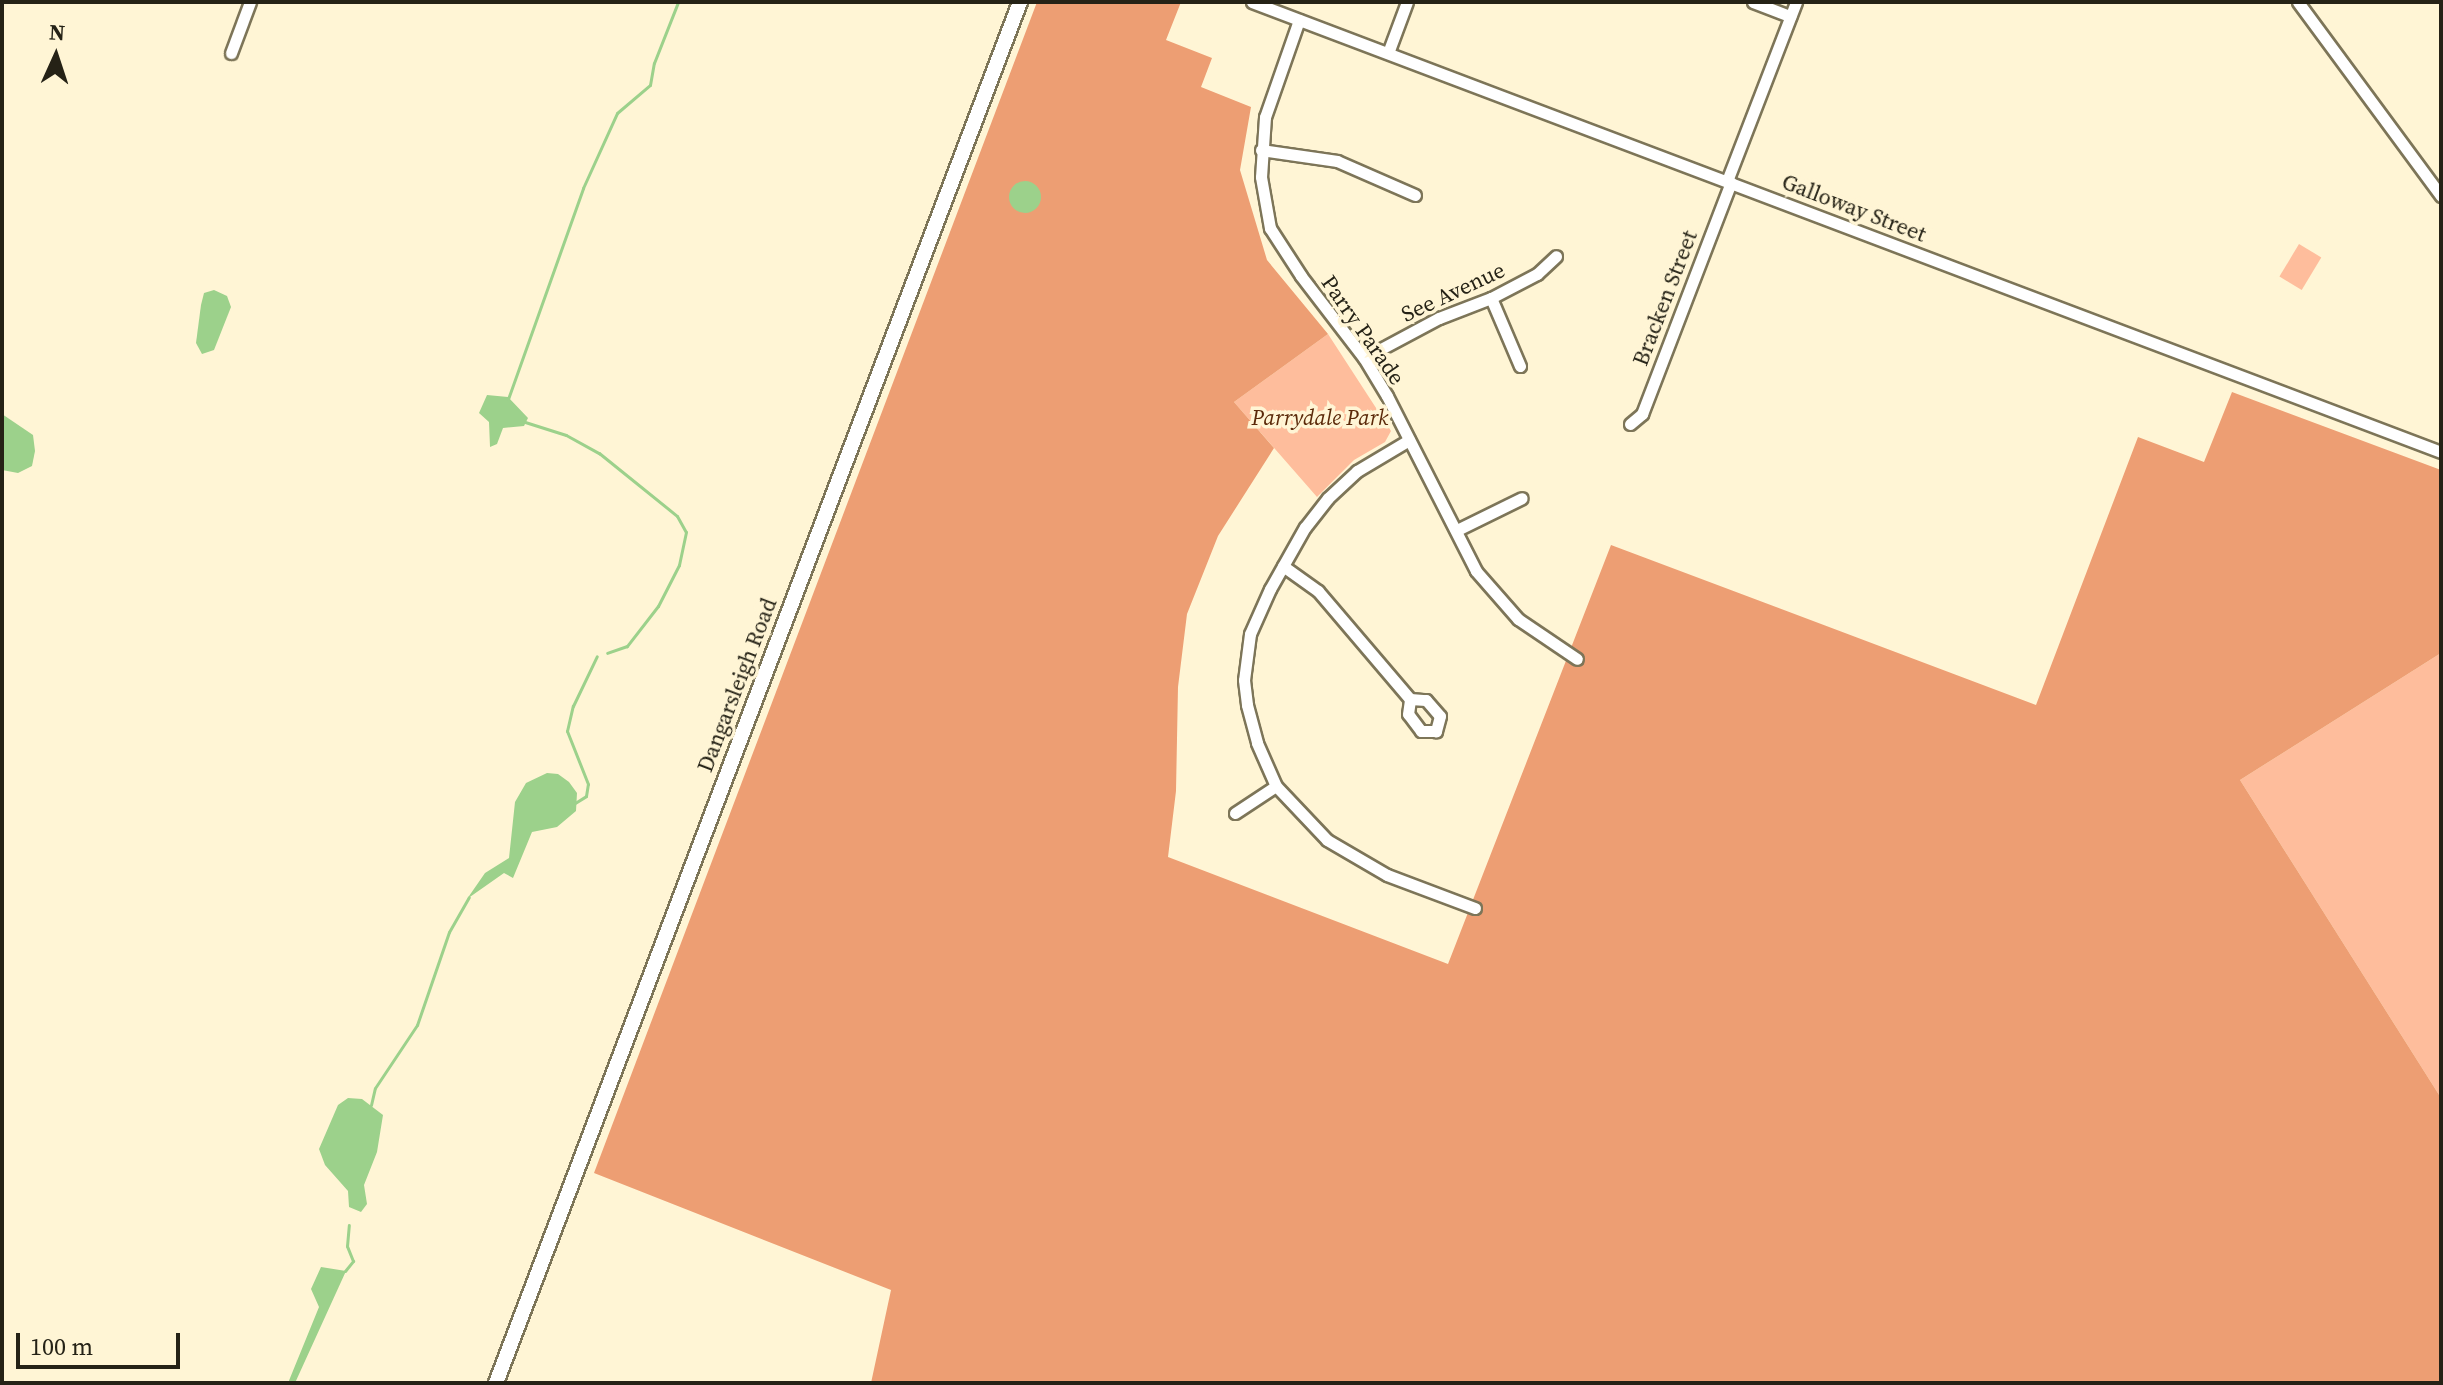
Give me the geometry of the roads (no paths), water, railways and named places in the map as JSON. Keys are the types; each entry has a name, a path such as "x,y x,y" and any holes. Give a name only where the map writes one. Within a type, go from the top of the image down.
{"street":[{"path":"231,53 250,2"},
{"name":"Dangarsleigh Road","path":"496,1383 1020,2"},
{"name":"Galloway Street","path":"1252,2 2441,452"},
{"path":"1388,53 1407,2"},
{"path":"1753,2 1790,16"},
{"name":"Bracken Street","path":"1630,424 1642,414 1796,2"},
{"path":"2298,2 2441,196"},
{"name":"Parry Parade","path":"1299,20 1265,117 1261,150 1270,228 1301,276 1364,358 1476,571 1518,619 1577,659"},
{"path":"1261,150 1337,161 1415,195"},
{"name":"See Avenue","path":"1364,358 1439,318 1491,298 1537,274 1556,256"},
{"path":"1491,298 1520,366"},
{"path":"1409,440 1357,471 1328,498 1305,527 1254,624 1244,680 1251,724 1276,786 1327,840 1367,865 1475,908"},
{"path":"1457,530 1522,498"},
{"path":"1283,566 1318,591 1410,699"},
{"path":"1235,813 1276,786"}],"waterway":[{"path":"508,399 583,188 617,113 650,85 654,63 678,2"},
{"path":"525,422 566,435 599,453 677,516 686,532 679,565 658,606 627,646 607,653"},
{"path":"575,803 586,796 588,784 567,731 573,706 597,656"},
{"path":"371,1105 375,1088 417,1025 449,932 469,897"},
{"path":"345,1271 353,1261 347,1246 349,1225"}],"park label":[{"name":"Parrydale Park","path":"1320,418"}]}
